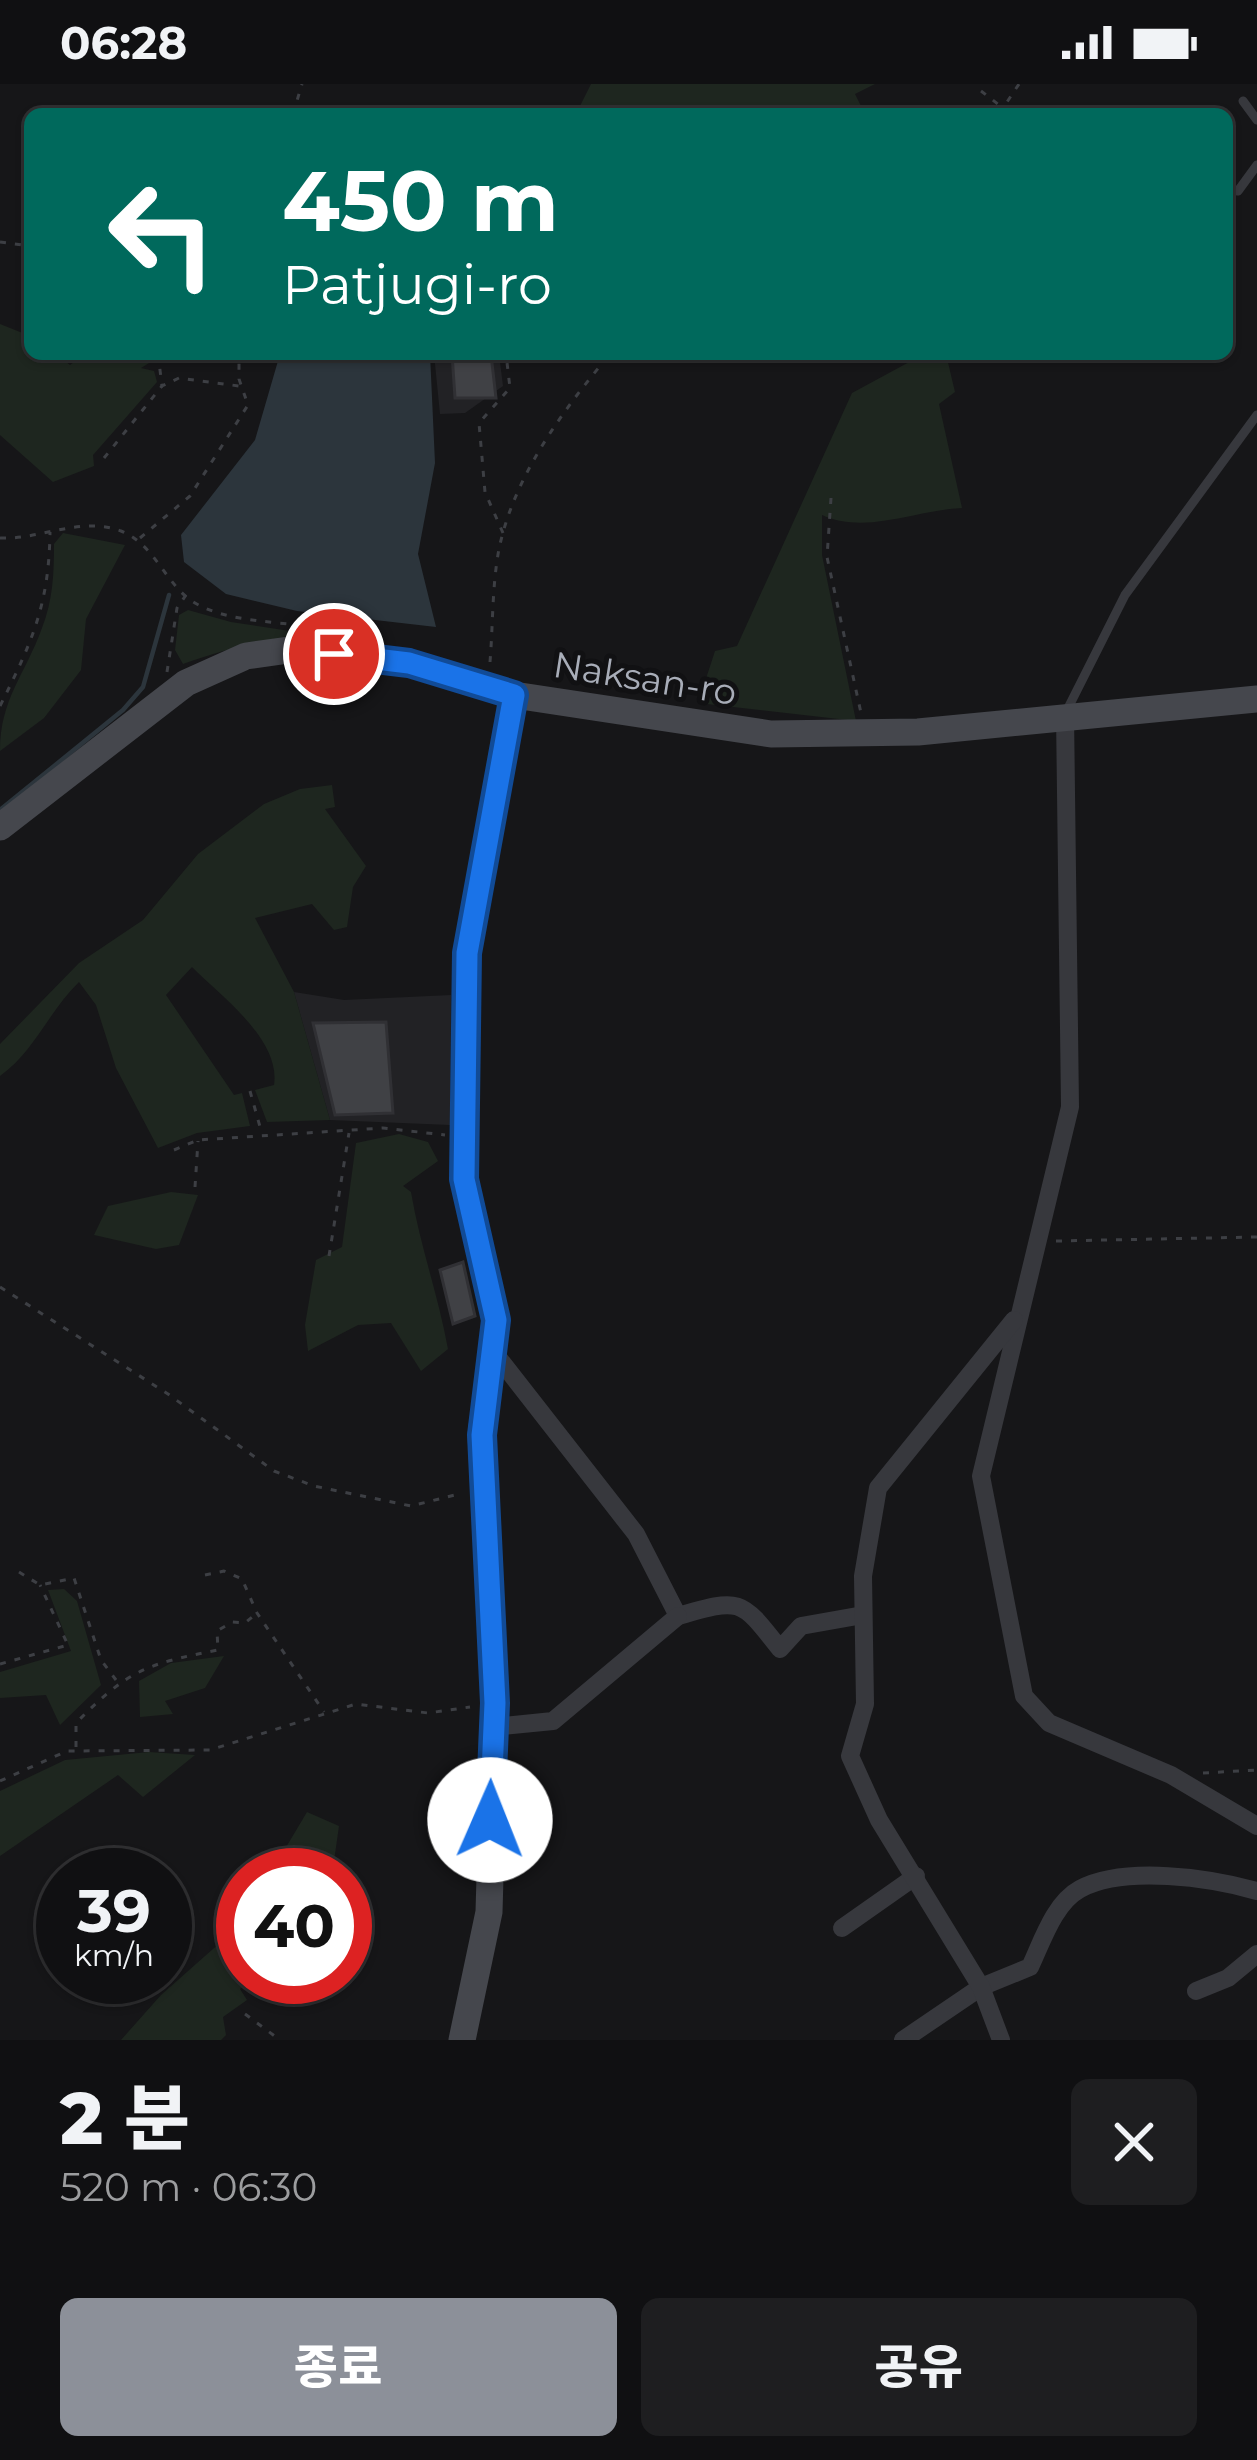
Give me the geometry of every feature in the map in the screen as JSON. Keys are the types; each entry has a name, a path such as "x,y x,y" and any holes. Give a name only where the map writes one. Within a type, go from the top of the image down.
{"street":[{"path":"0,827 166,697 246,656 296,649 409,663 514,695"},
{"name":"Naksan-ro","path":"462,2040 489,1912 494,1715 482,1435 496,1320 464,1179 467,953 514,695 771,734 866,732 1257,698"},
{"path":"1065,714 1070,1108 981,1476 1024,1696 1049,1724 1171,1775 1257,1826"},
{"path":"1001,2040 981,1987 879,1820 850,1756 865,1704 863,1616 878,1488 1019,1313"},
{"path":"493,1351 636,1534 678,1616"},
{"path":"494,1715 554,1721 678,1616 731,1601 746,1606 780,1648 801,1626 863,1616"},
{"path":"842,1928 916,1876"},
{"path":"903,2040 981,1987 1030,1967 1060,1908 1081,1888 1124,1879 1207,1876 1257,1891"},
{"path":"1196,1991 1228,1978 1257,1954"}],"lane":[{"path":"1243,101 1257,120"},
{"path":"1238,191 1257,165"},
{"path":"1065,714 1125,595 1257,415"}],"path":[{"path":"981,91 1003,108"},
{"path":"159,360 162,386"},
{"path":"138,540 190,496 227,443 248,405 239,360"},
{"path":"504,535 485,492 479,423 510,388 507,360"},
{"path":"489,673 504,535 559,414 605,360"},
{"path":"104,458 162,386 179,378 241,386"},
{"path":"831,498 827,557 866,732"},
{"path":"0,706 42,619 49,587 50,530"},
{"path":"0,538 50,530 119,530 138,540 194,603 239,618 309,627"},
{"path":"166,697 168,651 177,608 186,595"},
{"path":"250,1091 262,1136"},
{"path":"174,1150 198,1140 349,1130 465,1137"},
{"path":"329,1256 349,1130"},
{"path":"195,1186 198,1140"},
{"path":"1036,1241 1257,1237"},
{"path":"0,1287 168,1394 274,1471 314,1486 411,1506 484,1487"},
{"path":"206,1575 224,1571 242,1579 256,1613 325,1714"},
{"path":"0,1664 68,1645 40,1586 19,1572"},
{"path":"40,1586 74,1578 100,1660 117,1682"},
{"path":"76,1749 76,1723 117,1682 172,1659 218,1650 217,1631 232,1622 245,1623 256,1613"},
{"path":"0,1781 76,1749 210,1750 356,1703 428,1713 494,1715"},
{"path":"1171,1775 1257,1770"},
{"path":"245,2014 280,2040"}],"shaded area":[{"path":"591,84 875,84 855,94 862,108 579,108"},
{"path":"0,324 24,334 24,360 64,360 70,365 77,360 149,360 141,368 154,371 157,382 93,455 94,466 53,482 0,435"},
{"path":"278,360 430,360 435,463 418,554 436,627 297,611 226,594 184,562 181,535 255,440"},
{"path":"435,360 500,360 503,386 465,413 440,414"},
{"path":"913,360 947,360 955,392 939,404 962,508 856,523 822,515 822,555 856,721 698,703 715,651 737,646 852,393"},
{"path":"63,533 125,545 86,619 81,670 44,718 0,751 4,716 46,618 54,544"},
{"path":"188,610 231,622 375,644 385,652 329,644 261,643 183,664 175,650 179,615"},
{"path":"332,785 335,807 325,809 366,866 353,887 347,927 334,930 312,904 255,918 294,992 330,1120 267,1122 255,1090 274,1085 268,1052 246,1020 192,967 166,995 234,1095 242,1093 250,1126 197,1133 158,1148 116,1068 96,1005 79,982 0,1076 0,1044 79,963 143,920 198,854 264,804 300,789"},
{"path":"294,992 344,1000 451,995 450,1125 330,1120"},
{"path":"399,1134 428,1142 438,1161 403,1186 411,1192 448,1349 421,1371 391,1323 358,1325 308,1351 305,1325 316,1260 342,1247 356,1143"},
{"path":"171,1192 198,1195 179,1245 156,1249 94,1235 108,1206"},
{"path":"64,1589 77,1601 101,1685 60,1725 46,1695 0,1698 0,1672 71,1651 48,1590"},
{"path":"224,1656 205,1688 165,1701 173,1714 140,1717 139,1681 171,1663"},
{"path":"149,1752 195,1755 143,1797 118,1775 0,1856 0,1791 65,1760"},
{"path":"307,1812 339,1826 336,1848 286,1848"},
{"path":"216,1946 216,2004 241,2004 223,2017 226,2035 221,2040 121,2040 153,2004 192,2004 192,1968"}],"building":[{"path":"452,360 492,360 496,398 455,398"},
{"path":"386,1022 393,1113 335,1115 313,1023"},
{"path":"463,1262 475,1316 453,1324 440,1270"}],"waterway":[{"path":"0,810 123,710 143,687 169,595"}],"route":[{"path":"334,654 409,663 514,695 467,953 464,1179 496,1320 482,1435 495,1703 490,1820"}]}
